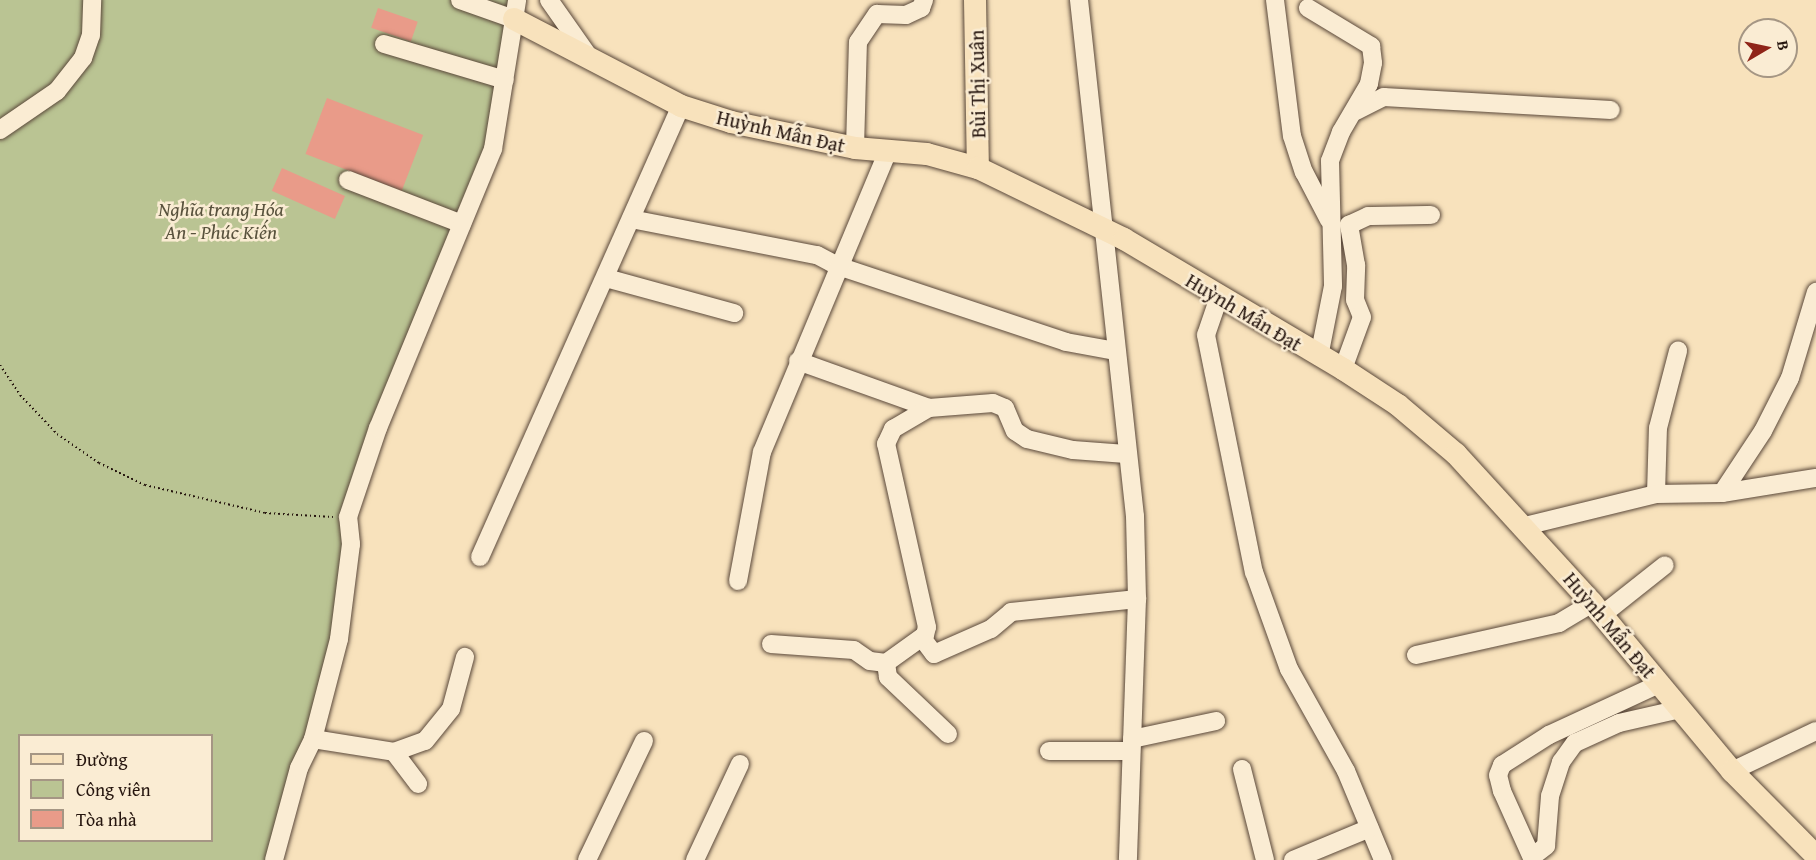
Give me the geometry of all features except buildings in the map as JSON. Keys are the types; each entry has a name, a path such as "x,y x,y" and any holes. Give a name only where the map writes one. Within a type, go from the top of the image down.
{"main road":[{"name":"Bùi Thị Xuân","path":"975,0 978,168"},
{"name":"Huỳnh Mẫn Đạt","path":"516,10 534,26 590,59 681,106 731,122 855,147 927,154 978,168 1105,231 1343,369 1398,405 1455,454 1525,526 1731,771 1816,856"}],"street":[{"path":"0,130 57,91 83,58 90,35 92,0"},
{"path":"274,860 299,768 313,739 339,639 348,584 351,544 348,517 378,428 493,149 516,10 460,0"},
{"path":"549,0 590,59"},
{"path":"855,147 858,42 877,14 906,15 921,8 924,0"},
{"path":"1079,0 1105,231 1126,454 1135,516 1137,599 1128,860"},
{"path":"1275,0 1292,136 1304,172 1331,224"},
{"path":"1308,8 1371,46 1373,63 1369,84 1356,111 1341,132 1330,162 1333,286 1319,357"},
{"path":"384,44 505,80"},
{"path":"1356,111 1384,97 1611,110"},
{"path":"480,557 681,106"},
{"path":"738,581 762,452 798,361 888,151"},
{"path":"348,180 462,224"},
{"path":"1343,369 1362,317 1355,300 1356,265 1348,225 1368,216 1431,215"},
{"path":"631,219 817,255 838,266 1066,342 1116,351"},
{"path":"606,278 734,313"},
{"path":"1722,494 1763,430 1790,378 1816,292"},
{"path":"1219,297 1206,335 1254,572 1289,669 1346,771 1383,860"},
{"path":"1656,494 1658,428 1678,351"},
{"path":"798,361 929,408 1001,404 1015,431 1027,439 1072,450 1126,454"},
{"path":"771,644 854,650 870,661 886,663 922,638 927,627 886,444 898,424 929,408"},
{"path":"1525,526 1656,494 1722,494 1816,478"},
{"path":"1416,655 1559,623 1597,609 1665,565"},
{"path":"922,638 934,654 991,629 1011,612 1137,599"},
{"path":"313,739 394,752 426,741 451,709 465,657"},
{"path":"886,663 888,677 948,734"},
{"path":"1659,684 1549,735 1502,765 1498,775 1502,791 1532,859 1546,846 1550,796 1561,762 1575,743 1619,723 1680,709"},
{"path":"1048,751 1132,745 1216,721"},
{"path":"1731,771 1816,731"},
{"path":"587,860 644,741"},
{"path":"394,752 418,784"},
{"path":"696,860 740,764"},
{"path":"1242,769 1265,860"},
{"path":"1293,860 1370,828"}],"path":[{"path":"0,365 20,395 57,434 99,463 146,485 265,513 348,517"}],"green space":[{"name":"Nghĩa trang Hóa An - Phúc Kiến","path":"0,0 514,0 489,149 456,227 347,543 335,637 269,860 0,860"}]}
